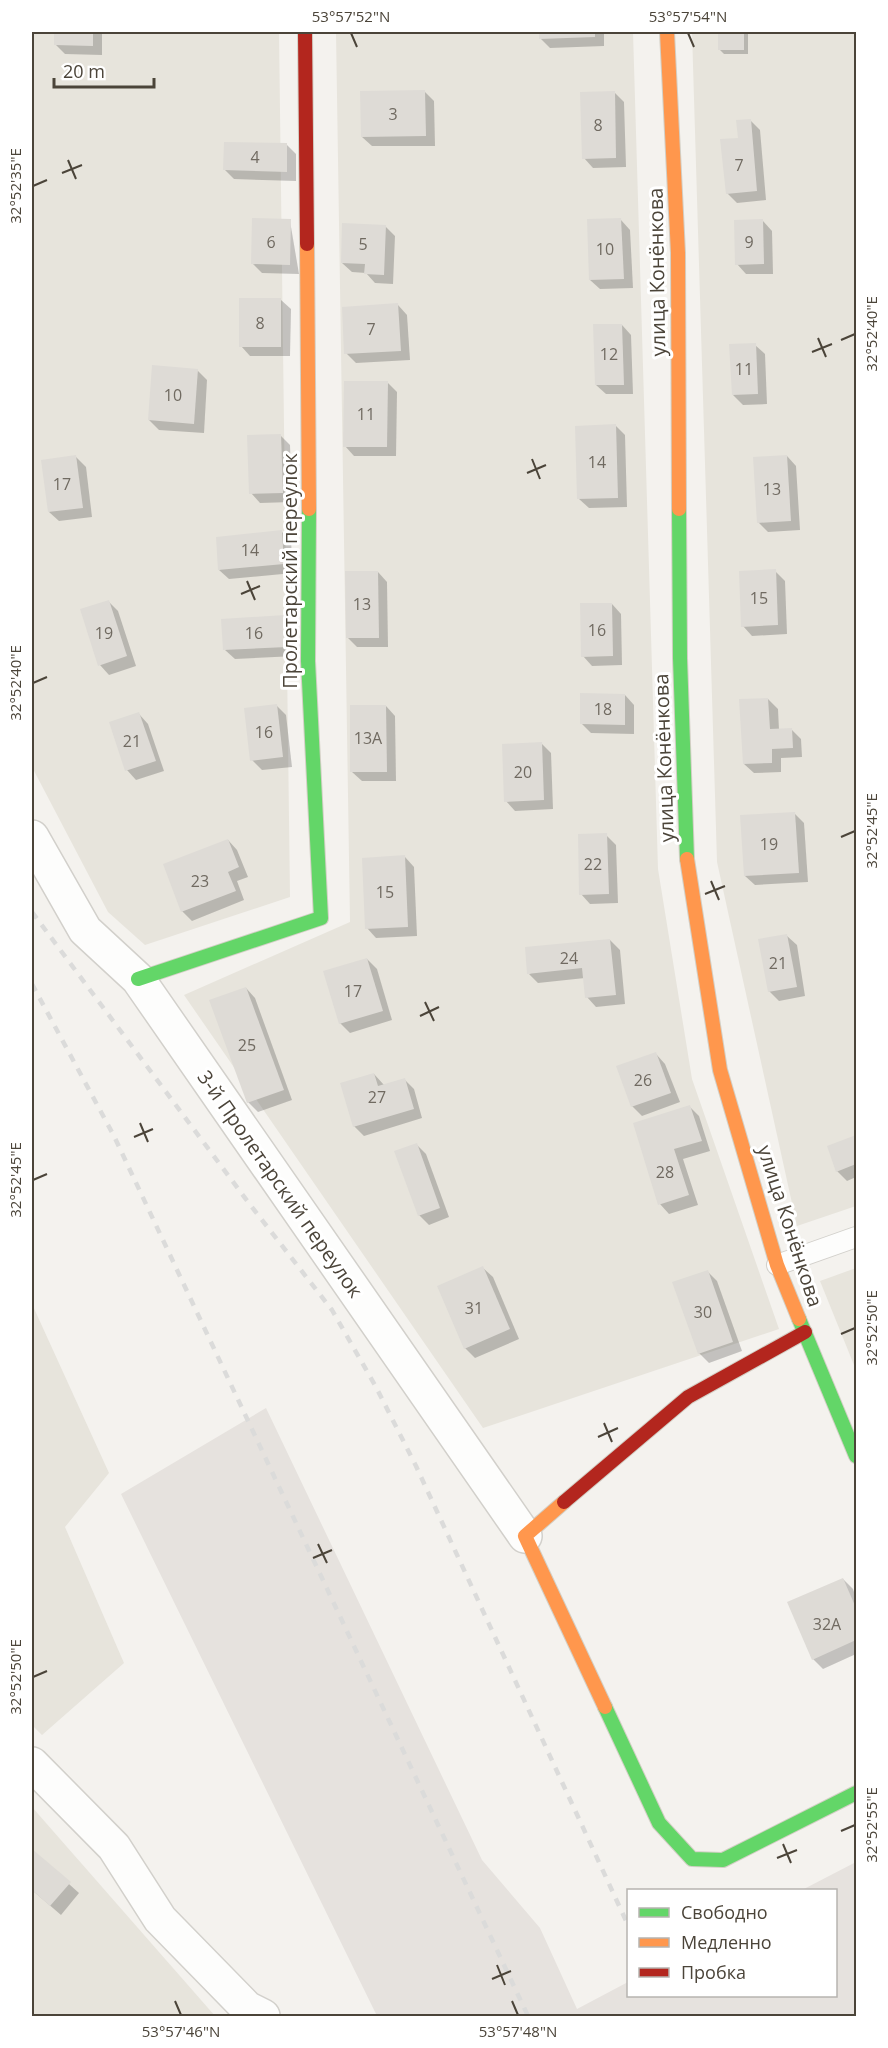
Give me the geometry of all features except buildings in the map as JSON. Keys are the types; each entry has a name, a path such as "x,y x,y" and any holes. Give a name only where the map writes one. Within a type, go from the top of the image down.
{"street":[{"name":"Пролетарский переулок","path":"138,979 321,918 308,661 309,402 305,32"},
{"name":"улица Конёнкова","path":"667,32 678,253 680,658 687,864 720,1070 777,1265 856,1456"},
{"name":"3-й Пролетарский переулок","path":"32,837 85,930 138,979 525,1536"},
{"path":"806,1332 688,1397 525,1536 659,1823 692,1859 723,1860 856,1793"},
{"path":"32,1764 114,1847 160,1918 247,2008 263,2016"}],"lane":[{"path":"777,1265 856,1237"}],"shaded area":[{"path":"32,32 279,32 290,897 145,945 108,912 32,767"},
{"path":"336,32 633,32 658,869 692,1079 779,1329 483,1428 184,995 350,922"},
{"path":"692,32 856,32 856,1206 797,1226 717,862"},
{"path":"856,1268 856,1370 820,1281"},
{"path":"32,1304 109,1473 65,1527 124,1663 42,1735 32,1725"},
{"path":"266,1408 482,1860 540,1928 577,2009 627,1983 627,1997 837,1997 837,1889 804,1889 856,1862 856,2016 377,2016 121,1494"},
{"path":"32,1807 215,2016 32,2016"}],"railway":[{"path":"32,912 248,1202 332,1310 376,1387 416,1466 627,1923"},
{"path":"32,984 114,1136 528,2016"}],"traffic: fast":[{"path":"138,979 321,918 308,661 309,509"},
{"path":"679,509 680,658 687,859"},
{"path":"799,1319 856,1456"},
{"path":"605,1707 659,1823 692,1859 723,1860 856,1793"}],"traffic: slow":[{"path":"667,32 678,253 679,509"},
{"path":"307,244 309,509"},
{"path":"687,859 720,1070 777,1265 799,1319"},
{"path":"564,1502 525,1536 605,1707"}],"traffic: jam":[{"path":"305,32 307,244"},
{"path":"564,1502 688,1397 805,1332"}]}
